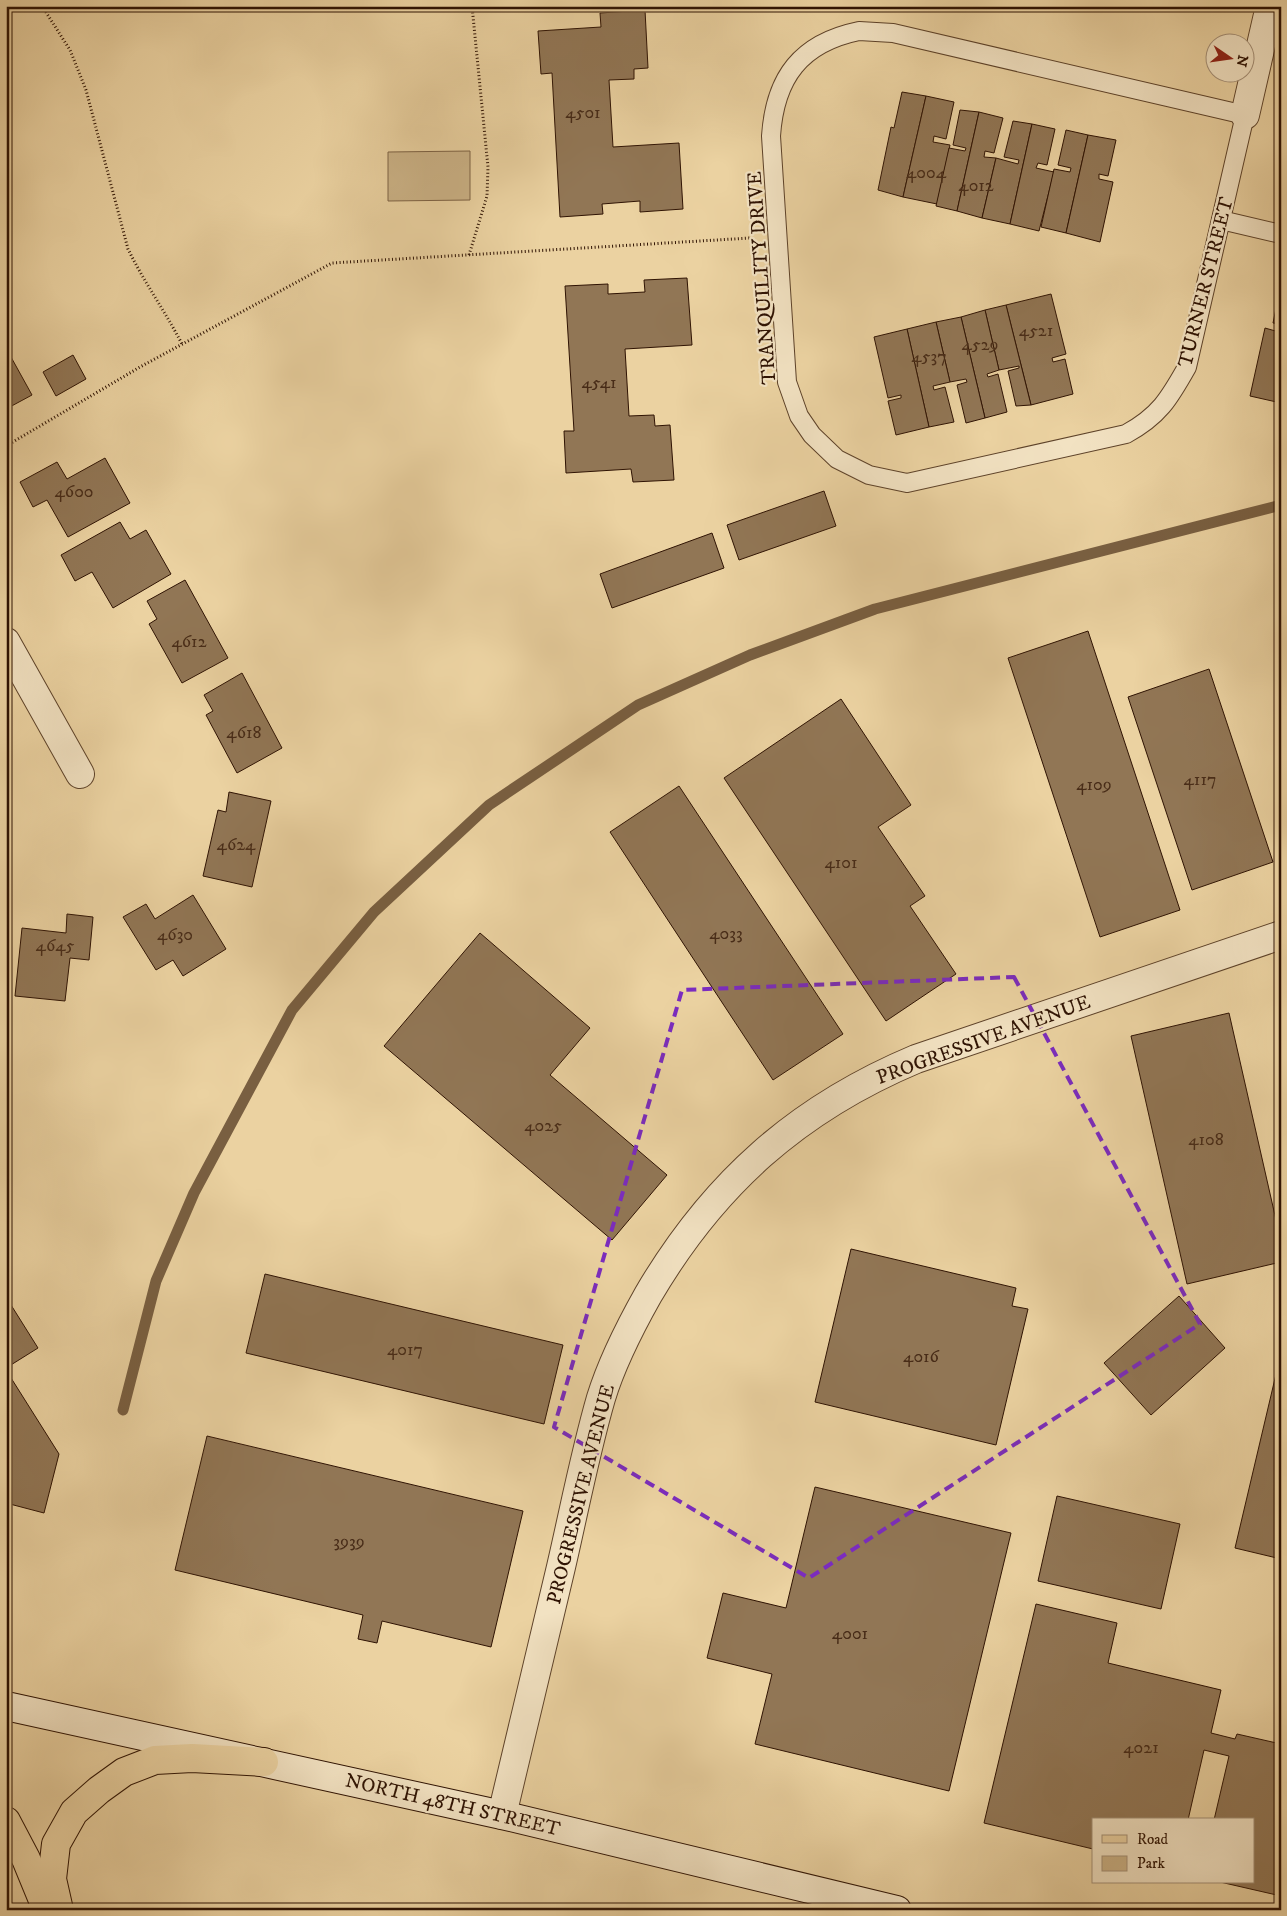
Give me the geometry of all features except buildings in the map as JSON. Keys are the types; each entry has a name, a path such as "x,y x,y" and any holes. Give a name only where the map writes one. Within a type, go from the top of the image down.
{"main road":[{"path":"59,1910 52,1879 56,1844 74,1812 99,1790 124,1772 156,1760 192,1758 264,1762"},
{"path":"6,1821 26,1859 47,1910"}],"street":[{"name":"TURNER STREET","path":"1245,115 1270,6"},
{"path":"6,642 80,774"},
{"name":"PROGRESSIVE AVENUE","path":"502,1815 602,1397 634,1319 666,1265 712,1202 780,1137 822,1107 884,1072 916,1059 1281,935"},
{"name":"NORTH 48TH STREET","path":"6,1706 502,1815 897,1910"}],"lane":[{"name":"TRANQUILITY DRIVE","path":"907,482 868,475 837,459 812,435 799,416 787,382 771,136 772,114 783,83 796,65 815,48 830,39 860,31 893,33 1245,115"},
{"name":"TURNER STREET","path":"907,482 1126,434 1145,424 1170,397 1186,367 1245,115"},
{"path":"1220,220 1281,234"}],"path":[{"path":"42,6 70,50 86,90 128,249 182,344"},
{"path":"469,255 487,196 488,167 472,6"},
{"path":"6,446 182,344 332,263 778,237"}],"highlighted area":[{"path":"1014,977 1200,1324 809,1578 554,1427 682,990"}],"green space":[{"path":"470,151 470,200 388,201 388,152"}],"waterway":[{"path":"123,1410 156,1281 194,1193 292,1010 374,912 489,805 638,705 750,655 875,609 1281,505"}]}
